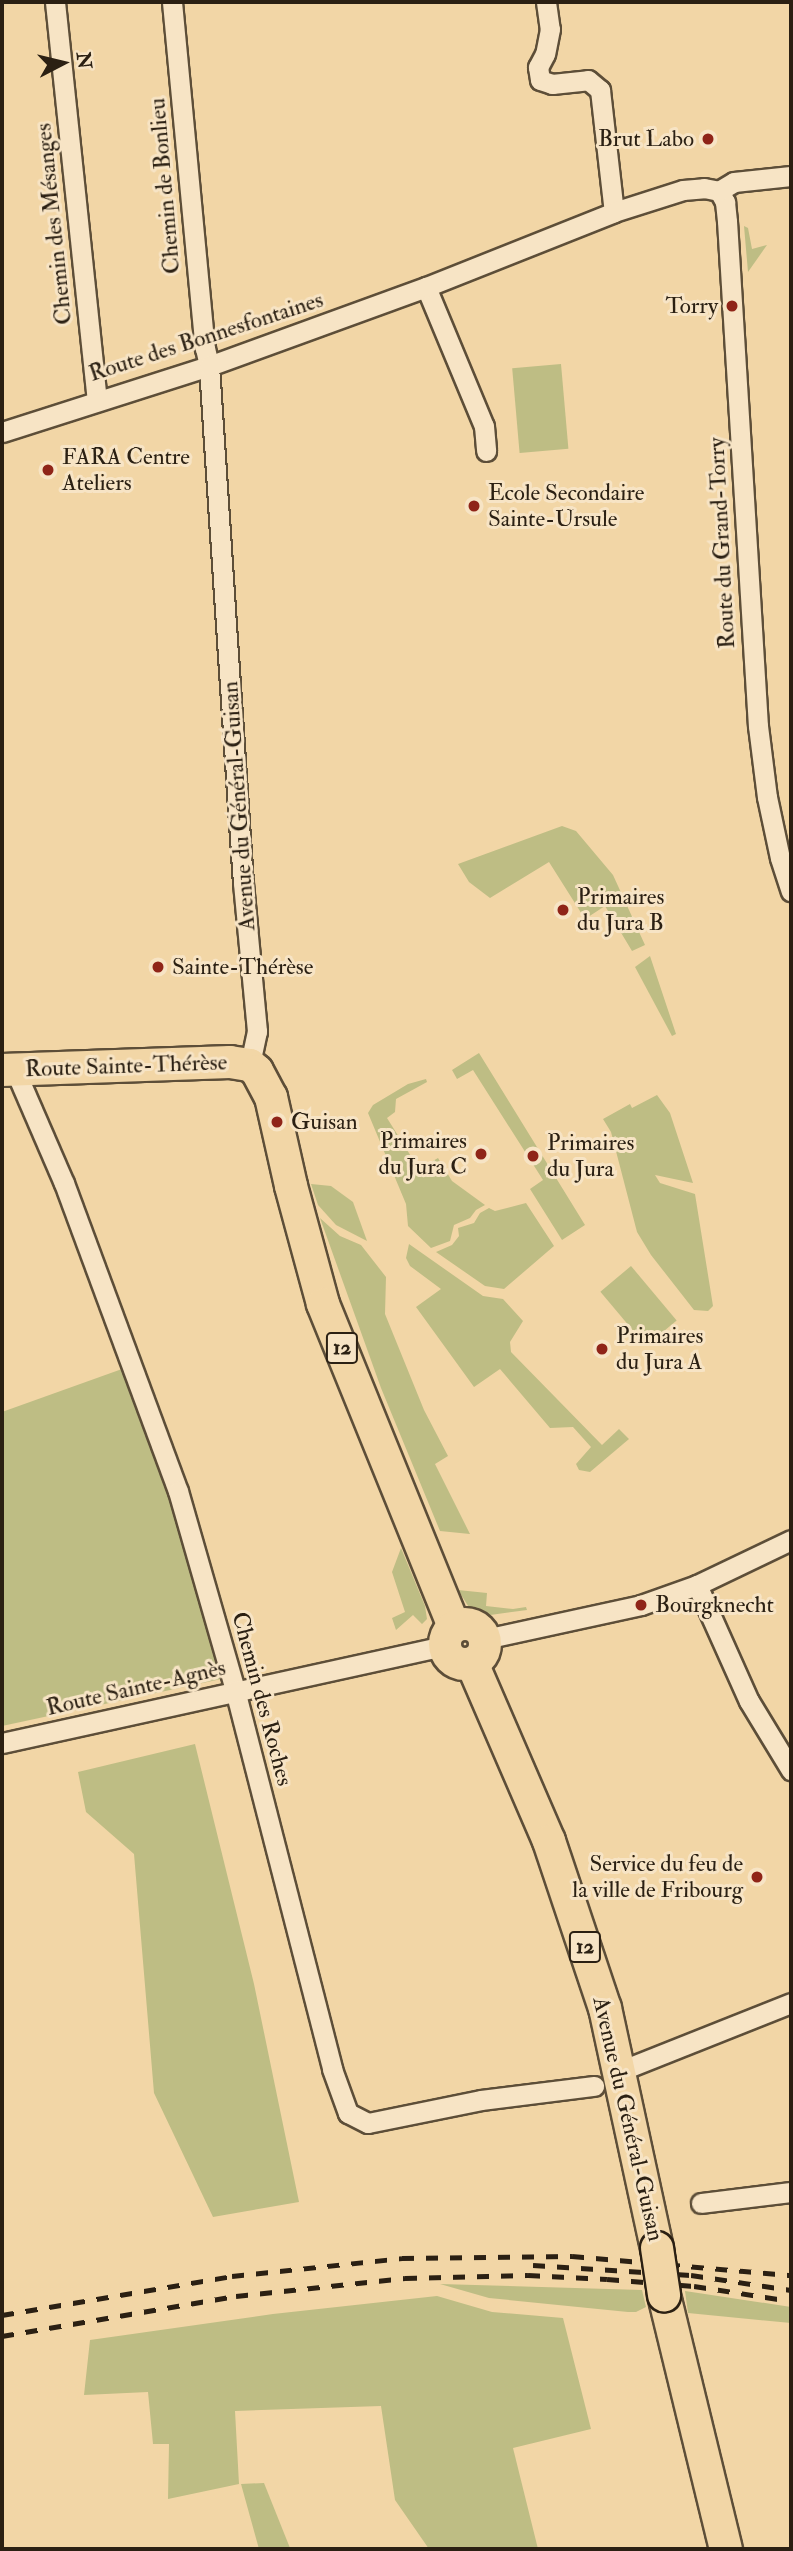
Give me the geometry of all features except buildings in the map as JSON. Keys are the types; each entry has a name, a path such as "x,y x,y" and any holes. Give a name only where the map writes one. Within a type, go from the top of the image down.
{"main road":[{"name":"Route Sainte-Thérèse","path":"8,1070 230,1062 250,1066"},
{"name":"12","path":"250,1066 263,1078 271,1097 323,1304 449,1636"},
{"path":"449,1636 453,1660 460,1664 478,1651"},
{"name":"Avenue du Général-Guisan","path":"478,1651 549,1841 606,2008 607,2079 657,2248 664,2295 726,2549"}],"street":[{"name":"Chemin des Mésanges","path":"55,2 97,400"},
{"name":"Chemin de Bonlieu","path":"172,2 205,348 209,366"},
{"path":"546,2 550,29 545,54 538,67 540,80 552,84 588,80 600,90 614,212"},
{"name":"Route des Bonnesfontaines","path":"10,429 209,366 426,288 614,212 683,190 704,188 719,191 734,181 791,176"},
{"name":"Route du Grand-Torry","path":"719,191 725,202 727,221 758,726 767,797 780,858 791,891"},
{"path":"426,288 484,426 486,451"},
{"name":"Avenue du Général-Guisan","path":"209,366 243,883 257,1031 250,1066"},
{"name":"Chemin des Roches","path":"8,1070 64,1183 178,1491 235,1690 332,2069 348,2113 368,2123 481,2100 607,2079 791,2003"},
{"path":"478,1651 641,1605 697,1585 791,1539"},
{"path":"697,1585 749,1701 791,1770"},
{"name":"Route Sainte-Agnès","path":"2,1743 235,1690 449,1636"},
{"path":"701,2203 791,2192"}],"shaded area":[{"path":"744,226 748,228 752,249 767,245 748,272"},
{"path":"561,364 568,449 520,453 512,368"},
{"path":"562,826 576,831 613,875 645,945 632,951 605,906 585,919 549,862 490,898 469,882 458,864"},
{"path":"650,956 676,1034 672,1036 635,967"},
{"path":"479,1053 585,1225 562,1240 530,1189 543,1180 473,1070 457,1079 452,1070"},
{"path":"426,1079 427,1082 396,1099 395,1112 387,1118 419,1169 438,1158 452,1181 485,1205 476,1210 470,1218 454,1225 450,1241 431,1248 408,1226 406,1204 368,1113 373,1105 408,1084"},
{"path":"657,1095 670,1113 693,1183 655,1175 660,1183 695,1194 713,1306 708,1311 694,1310 651,1255 637,1232 611,1132 603,1119 630,1104 632,1108"},
{"path":"311,1184 331,1186 353,1202 367,1241 336,1225 318,1205"},
{"path":"526,1203 554,1246 504,1289 485,1286 436,1252 452,1245 459,1236 458,1228 474,1223 480,1213 489,1208 495,1211"},
{"path":"320,1218 340,1236 361,1245 386,1277 385,1314 424,1410 448,1456 435,1464 470,1534 440,1531 381,1388"},
{"path":"409,1244 483,1296 503,1299 523,1321 510,1342 511,1352 602,1445 619,1429 629,1439 590,1472 579,1470 576,1464 591,1447 573,1427 550,1428 500,1369 474,1387 416,1307 441,1289 410,1266 406,1258"},
{"path":"631,1266 677,1320 646,1346 600,1292"},
{"path":"122,1369 173,1501 226,1678 2,1726 2,1412"},
{"path":"401,1548 425,1606 427,1619 422,1624 413,1615 396,1630 392,1618 405,1612 392,1572"},
{"path":"458,1590 487,1593 486,1606 513,1609 526,1607 527,1610 483,1616 472,1612"},
{"path":"195,1744 254,1984 299,2202 213,2217 154,2093 134,1854 86,1812 78,1772"},
{"path":"440,2284 642,2290 646,2307 636,2312 628,2312 489,2298"},
{"path":"685,2291 791,2307 791,2323 688,2313"},
{"path":"437,2296 492,2312 563,2318 591,2429 513,2448 538,2549 429,2549 395,2500 381,2406 235,2411 239,2484 168,2499 169,2444 153,2444 148,2392 84,2395 90,2340 273,2314"},
{"path":"264,2483 290,2548 311,2549 259,2549 241,2484"}],"railway":[{"path":"2,2315 232,2276 402,2258 572,2256 791,2275"},
{"path":"533,2265 691,2275 791,2290"},
{"path":"2,2336 236,2296 405,2278 528,2275 607,2279 694,2286 791,2301"}],"place":[{"name":"Brut Labo","path":"708,139"},
{"name":"Torry","path":"732,306"},
{"name":"FARA Centre Ateliers","path":"48,470"},
{"name":"Ecole Secondaire Sainte-Ursule","path":"474,506"},
{"name":"Primaires du Jura B","path":"563,910"},
{"name":"Sainte-Thérèse","path":"158,967"},
{"name":"Guisan","path":"277,1122"},
{"name":"Primaires du Jura C","path":"481,1154"},
{"name":"Primaires du Jura","path":"533,1156"},
{"name":"Primaires du Jura A","path":"602,1349"},
{"name":"Bourgknecht","path":"641,1605"},
{"name":"Service du feu de la ville de Fribourg","path":"757,1877"}]}
